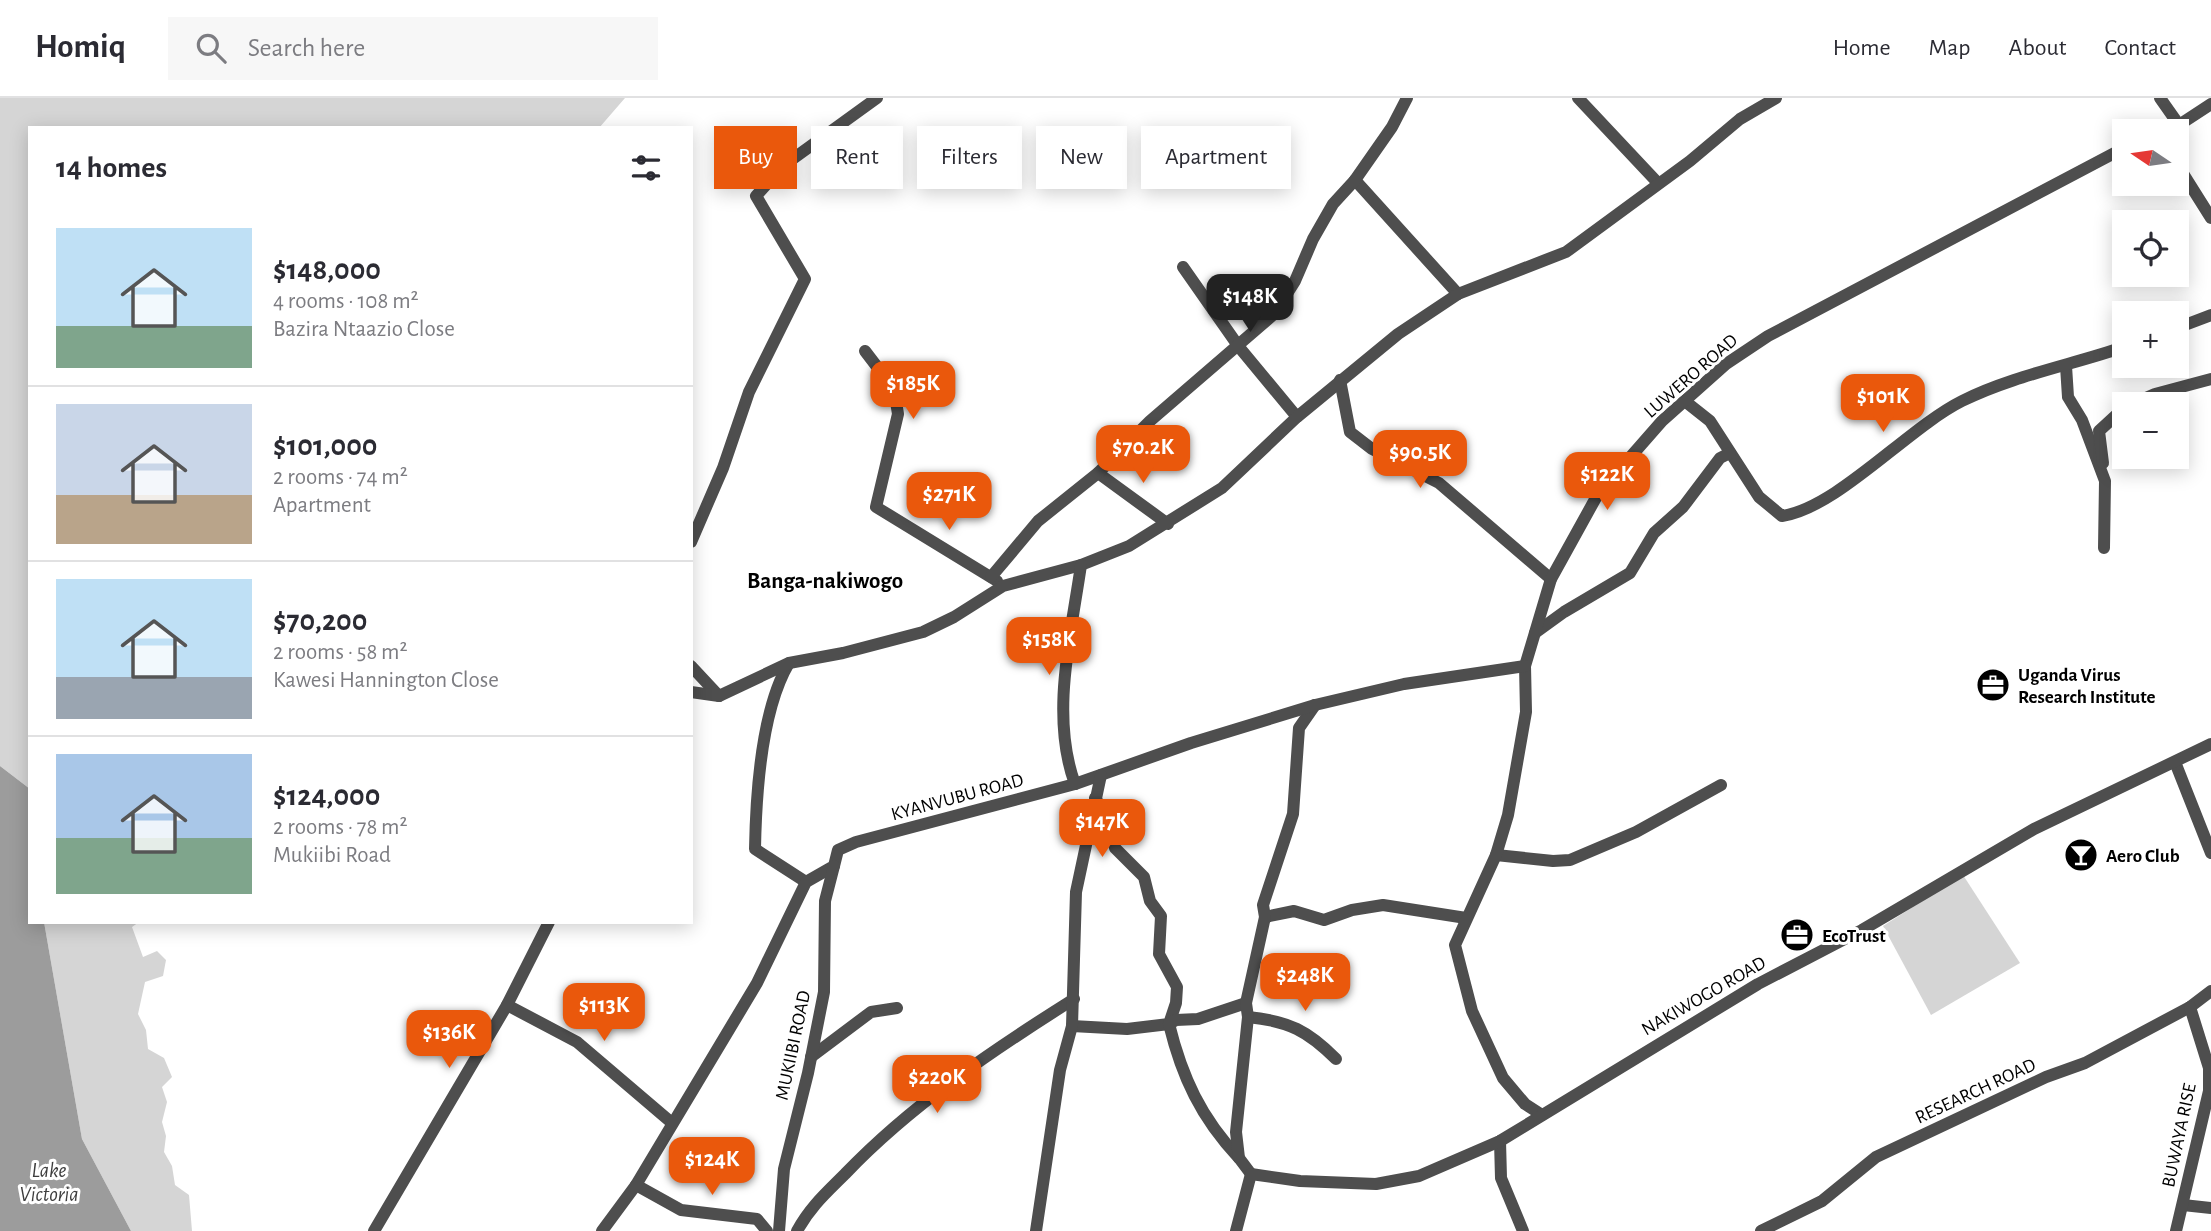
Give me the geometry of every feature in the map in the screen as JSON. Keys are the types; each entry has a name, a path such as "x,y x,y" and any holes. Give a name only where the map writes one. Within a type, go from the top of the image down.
{"street":[{"path":"693,537 723,467 749,392 805,279 756,195 783,166 877,98"},
{"path":"991,577 1038,521 1098,473 1150,421 1239,348 1274,314 1295,281 1312,239 1333,204 1355,180 1396,120 1407,98"},
{"path":"1578,98 1657,182"},
{"path":"693,692 719,696 789,663 843,653 923,632 954,617 1003,586 1081,565 1129,546 1222,488 1340,380 1458,294 1566,251 1657,182 1690,161 1740,119 1776,98"},
{"path":"2160,98 2175,119"},
{"path":"2188,119 2211,104"},
{"name":"LUWERO ROAD","path":"1542,1115 1525,1104 1503,1078 1472,1011 1455,945 1496,855 1520,757 1526,712 1525,666 1550,579 1598,494 1662,422 1726,365 1768,336 2112,154"},
{"path":"1355,180 1458,294"},
{"path":"2189,183 2211,218"},
{"path":"1183,267 1239,348 1297,417"},
{"path":"2189,323 2211,315"},
{"path":"1686,402 1710,421 1759,497 1783,516 1800,513 1961,401 2009,382 2112,350"},
{"path":"865,351 894,389 898,414 876,507 1003,586"},
{"path":"2066,366 2068,397 2082,420 2105,481"},
{"path":"2162,392 2211,379"},
{"path":"1340,380 1350,432 1360,442 1439,483 1550,579"},
{"path":"2104,548 2105,481 2099,431 2112,419"},
{"path":"1535,633 1564,612 1630,573 1654,533 1682,507 1720,458 1730,453"},
{"path":"1098,473 1168,524"},
{"path":"1075,784 1066,756 1064,726 1067,670 1081,565"},
{"path":"603,1231 636,1185 757,983 806,881 755,849 770,712 780,678 789,663"},
{"name":"KYANVUBU ROAD","path":"806,881 834,866 838,850 856,842 1075,784 1191,743 1315,705 1404,684 1525,666"},
{"path":"693,668 719,696"},
{"path":"1239,1158 1237,1132 1248,1017 1246,1003 1265,917 1263,905 1293,814 1299,728 1315,705"},
{"name":"NAKIWOGO ROAD","path":"1251,1174 1300,1181 1376,1184 1419,1176 1500,1141 1758,984 1862,930 2034,829 2211,744"},
{"path":"2175,762 2211,853"},
{"path":"1035,1231 1060,1070 1072,1026 1073,913 1101,775"},
{"path":"1496,855 1553,861 1570,860 1636,832 1721,785"},
{"path":"1095,798 1106,816 1115,848 1144,877 1150,901 1161,916 1159,954 1177,987 1176,1003 1169,1024 1177,1060 1207,1121 1251,1174 1236,1231"},
{"name":"MUKIIBI ROAD","path":"779,1231 784,1169 824,992 825,901 834,866"},
{"path":"1265,917 1294,911 1324,920 1352,909 1383,905 1466,918"},
{"path":"374,1231 507,1005 548,924"},
{"name":"RESEARCH ROAD","path":"1761,1231 1822,1201 1876,1157 2046,1077 2085,1063 2190,1007 2211,991"},
{"path":"797,1231 809,1209 864,1152 993,1049 1074,999"},
{"path":"1072,1026 1127,1028 1169,1024 1176,1020 1198,1019 1246,1003"},
{"path":"507,1005 577,1042 672,1123"},
{"name":"BUWAYA RISE","path":"2176,1231 2209,1091 2209,1068 2190,1007"},
{"path":"811,1057 871,1012 897,1008"},
{"path":"1248,1017 1275,1020 1299,1029 1313,1036 1336,1059"},
{"path":"1500,1141 1501,1178 1523,1231"},
{"path":"636,1185 681,1210 757,1219 766,1231"},
{"path":"2183,1205 2211,1208"}],"shaded area":[{"path":"0,98 625,98 601,126 28,126 28,787 0,766"},
{"path":"1963,875 2020,963 1931,1015 1883,926"},
{"path":"44,924 136,924 132,927 143,957 157,951 166,960 163,976 145,982 138,1014 146,1030 148,1049 164,1058 172,1077 162,1087 167,1102 162,1122 166,1136 164,1152 172,1166 175,1185 189,1195 192,1231 131,1231 82,1139"}],"water":[{"name":"Lake Victoria","path":"0,766 28,787 28,924 44,924 82,1139 131,1231 0,1231"}],"place":[{"name":"Uganda Virus Research Institute","path":"1993,685"},
{"name":"Aero Club","path":"2081,855"},
{"name":"EcoTrust","path":"1797,935"}],"district":[{"name":"Banga-nakiwogo","path":"825,580"}]}
